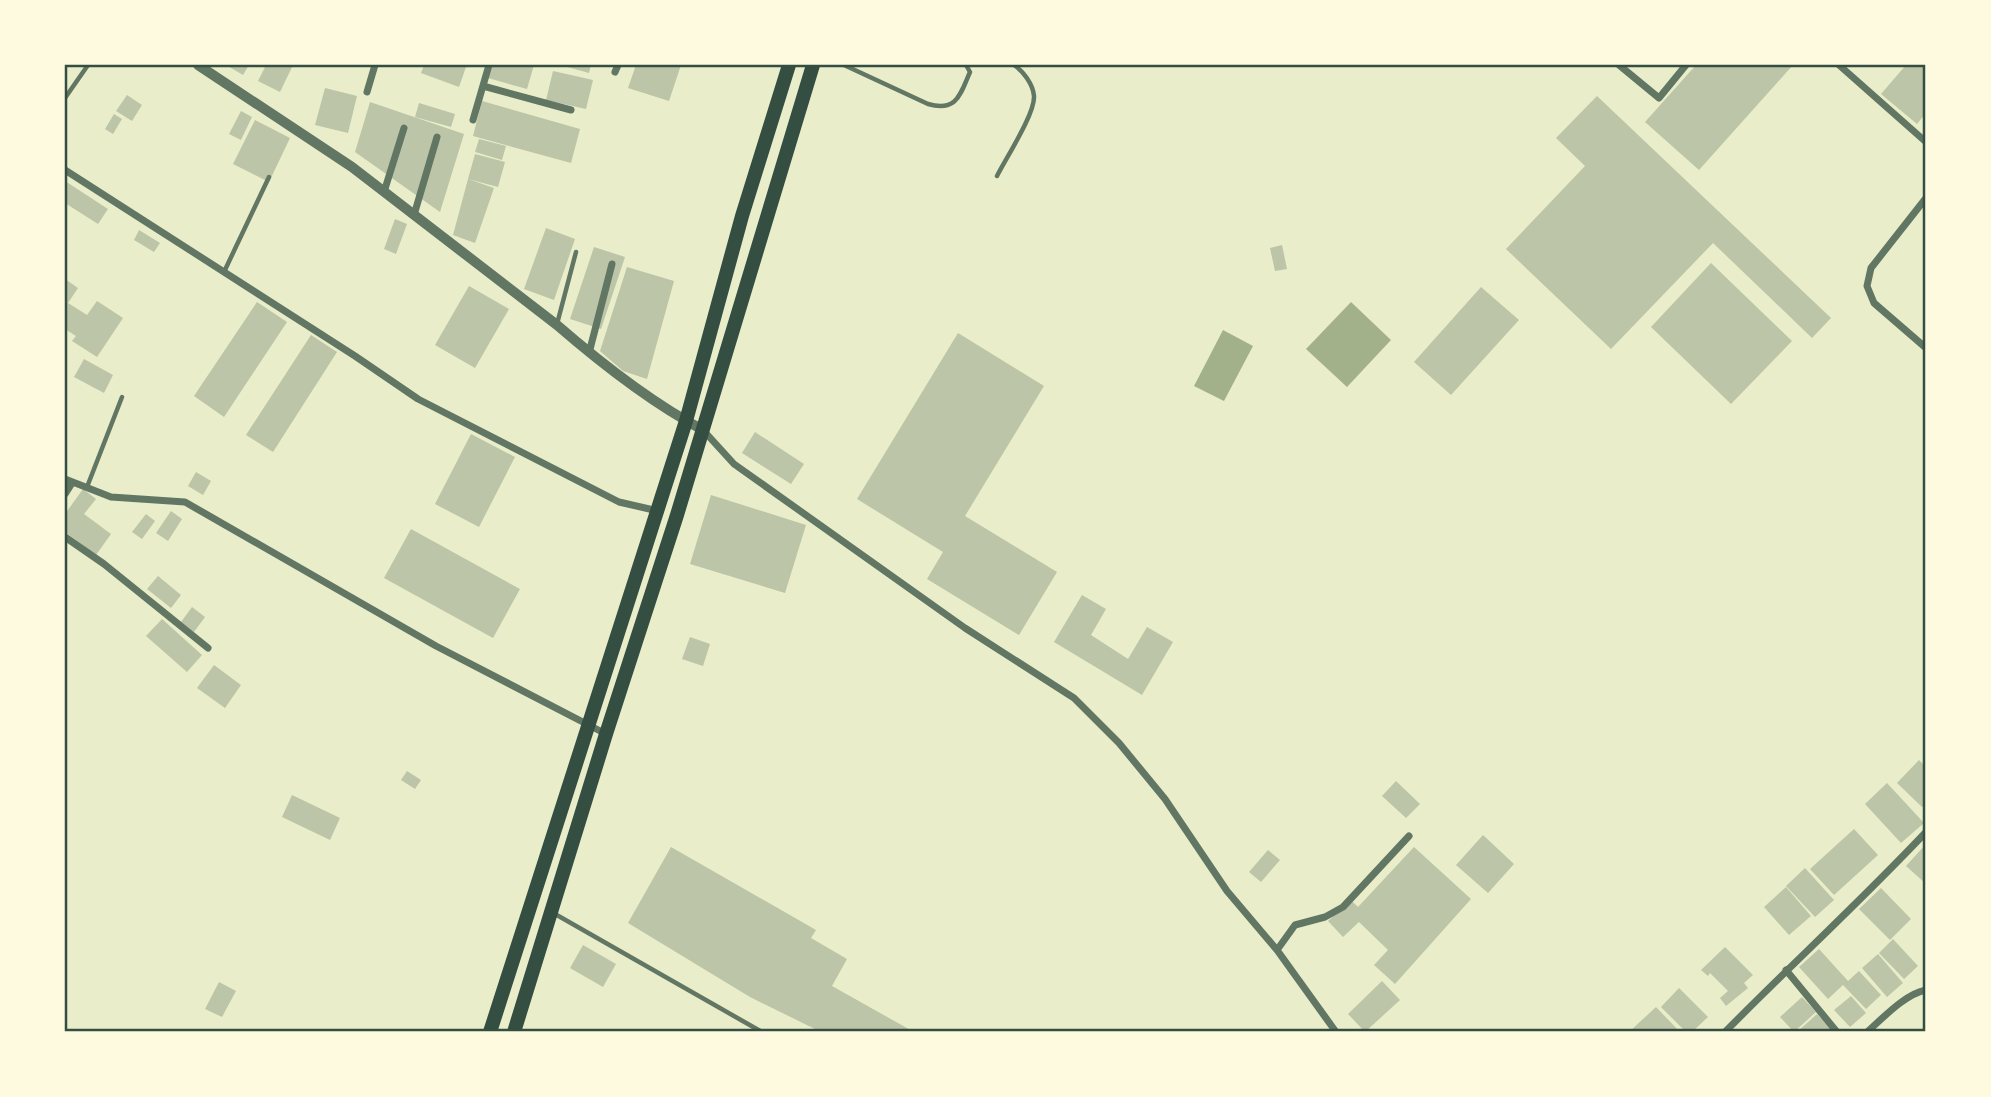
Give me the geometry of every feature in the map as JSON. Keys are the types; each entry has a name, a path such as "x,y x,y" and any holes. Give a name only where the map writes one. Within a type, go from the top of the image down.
{"main road":[{"path":"490,1032 686,421 742,216 789,65"},
{"path":"514,1032 703,430 813,65"}],"street":[{"path":"198,65 352,167 557,325 589,353 655,402 703,430 734,464 965,628 1074,698 1119,743 1157,789 1227,891 1277,950 1336,1032"},
{"path":"367,92 375,65"},
{"path":"473,120 489,65"},
{"path":"1619,65 1659,98 1686,65"},
{"path":"1839,65 1926,142"},
{"path":"483,86 570,110"},
{"path":"384,192 404,128"},
{"path":"414,215 437,137"},
{"path":"65,170 418,399 619,502 658,510"},
{"path":"1926,198 1871,268 1867,286 1874,303 1926,348"},
{"path":"589,353 612,264"},
{"path":"65,494 68,481 111,497 185,502 436,646 606,734"},
{"path":"65,537 104,564 208,648"},
{"path":"1725,1032 1874,888 1926,832"},
{"path":"1277,950 1295,925 1325,917 1343,907 1409,836"},
{"path":"1786,971 1836,1032"},
{"path":"1867,1032 1898,1006 1926,990"}],"lane":[{"path":"65,98 88,65"},
{"path":"844,65 942,108 951,105 958,98 970,72 966,65"},
{"path":"997,176 1033,108 1034,93 1023,71 1014,65"},
{"path":"224,272 269,177"},
{"path":"557,325 576,252"},
{"path":"87,488 122,397"},
{"path":"551,911 762,1032"}],"shaded area":[{"path":"1351,302 1391,340 1347,387 1306,349"},
{"path":"1223,330 1253,346 1224,401 1194,386"}],"building":[{"path":"226,65 249,65 243,75"},
{"path":"266,65 293,65 280,92 258,81"},
{"path":"424,65 466,67 459,87 421,73"},
{"path":"492,65 534,65 527,89 488,78"},
{"path":"560,65 591,65 589,73"},
{"path":"636,65 681,65 669,101 628,88"},
{"path":"1696,65 1793,65 1699,170 1645,122"},
{"path":"1906,65 1926,65 1926,113 1917,124 1881,94"},
{"path":"553,71 593,80 586,109 546,100"},
{"path":"325,88 357,96 348,133 315,125"},
{"path":"127,95 142,105 132,121 116,111"},
{"path":"1597,96 1831,318 1812,338 1713,243 1611,349 1506,249 1585,166 1556,138"},
{"path":"482,101 580,129 571,163 473,136"},
{"path":"370,102 464,134 440,212 355,152"},
{"path":"419,103 455,114 451,127 415,117"},
{"path":"241,111 252,117 241,140 229,134"},
{"path":"114,114 122,119 113,134 105,129"},
{"path":"255,120 290,138 269,182 233,164"},
{"path":"479,139 506,146 502,160 475,152"},
{"path":"475,154 505,162 498,187 468,179"},
{"path":"468,179 494,188 475,243 453,235"},
{"path":"65,181 108,209 98,224 65,203"},
{"path":"395,219 407,224 396,254 384,249"},
{"path":"546,228 575,239 554,300 524,289"},
{"path":"139,230 160,243 154,252 134,240"},
{"path":"1282,245 1287,269 1275,271 1270,248"},
{"path":"594,247 625,257 601,329 570,319"},
{"path":"1711,263 1792,341 1731,404 1651,327"},
{"path":"627,267 674,281 647,379 623,371 600,351"},
{"path":"65,279 78,288 68,303 87,315 97,301 123,318 97,357 72,341 76,336 65,329"},
{"path":"469,286 509,309 475,368 435,345"},
{"path":"1481,287 1519,320 1451,395 1414,362"},
{"path":"257,302 287,322 224,417 194,396"},
{"path":"958,333 1044,386 965,516 1057,572 1019,635 927,579 943,552 857,499"},
{"path":"311,335 337,352 273,452 246,435"},
{"path":"84,359 113,375 104,393 74,377"},
{"path":"755,432 804,464 791,484 742,453"},
{"path":"471,434 515,457 479,527 435,504"},
{"path":"196,472 211,481 203,495 188,486"},
{"path":"83,489 96,499 84,514 111,534 96,555 65,532 65,514"},
{"path":"711,495 806,525 785,593 690,564"},
{"path":"171,511 182,519 168,541 156,533"},
{"path":"146,514 155,521 142,539 132,532"},
{"path":"411,529 520,589 493,638 384,578"},
{"path":"158,576 181,595 171,608 147,589"},
{"path":"1082,595 1106,609 1091,635 1128,659 1147,627 1173,642 1142,695 1054,642"},
{"path":"192,607 205,617 194,632 181,622"},
{"path":"162,619 202,655 187,672 146,636"},
{"path":"690,637 710,644 703,666 682,659"},
{"path":"214,665 241,685 225,708 197,688"},
{"path":"1919,760 1926,767 1926,804 1922,807 1897,783"},
{"path":"407,771 421,780 415,789 401,780"},
{"path":"1396,781 1420,804 1406,818 1382,796"},
{"path":"1887,783 1924,823 1901,843 1865,804"},
{"path":"292,795 340,818 330,840 282,817"},
{"path":"1854,829 1878,855 1834,895 1810,869"},
{"path":"1483,835 1514,864 1488,893 1456,865"},
{"path":"1926,844 1926,884 1906,866"},
{"path":"671,847 816,930 811,938 847,959 832,986 914,1032 821,1032 750,997 628,923"},
{"path":"1414,847 1471,899 1395,984 1374,965 1388,950 1359,922 1343,937 1328,921 1351,900 1358,907"},
{"path":"1268,850 1280,860 1261,882 1249,872"},
{"path":"1805,868 1834,900 1815,917 1786,886"},
{"path":"1786,887 1811,916 1789,935 1764,907"},
{"path":"1881,888 1911,919 1890,940 1859,909"},
{"path":"1893,939 1918,966 1904,979 1879,953"},
{"path":"583,945 616,964 603,987 570,968"},
{"path":"1725,947 1753,975 1744,983 1748,988 1726,1006 1720,998 1728,991 1710,973 1708,976 1701,970"},
{"path":"1819,949 1848,981 1859,971 1881,995 1866,1009 1843,985 1828,999 1799,967"},
{"path":"1878,954 1903,983 1887,997 1862,968"},
{"path":"1382,981 1400,1000 1365,1032 1348,1014"},
{"path":"219,982 236,991 222,1017 205,1009"},
{"path":"1679,988 1708,1017 1692,1032 1686,1032 1661,1007"},
{"path":"1851,996 1866,1013 1850,1027 1834,1010"},
{"path":"1802,997 1816,1012 1794,1032 1780,1017"},
{"path":"1656,1007 1680,1032 1629,1032"},
{"path":"1817,1014 1834,1032 1797,1032"}]}
